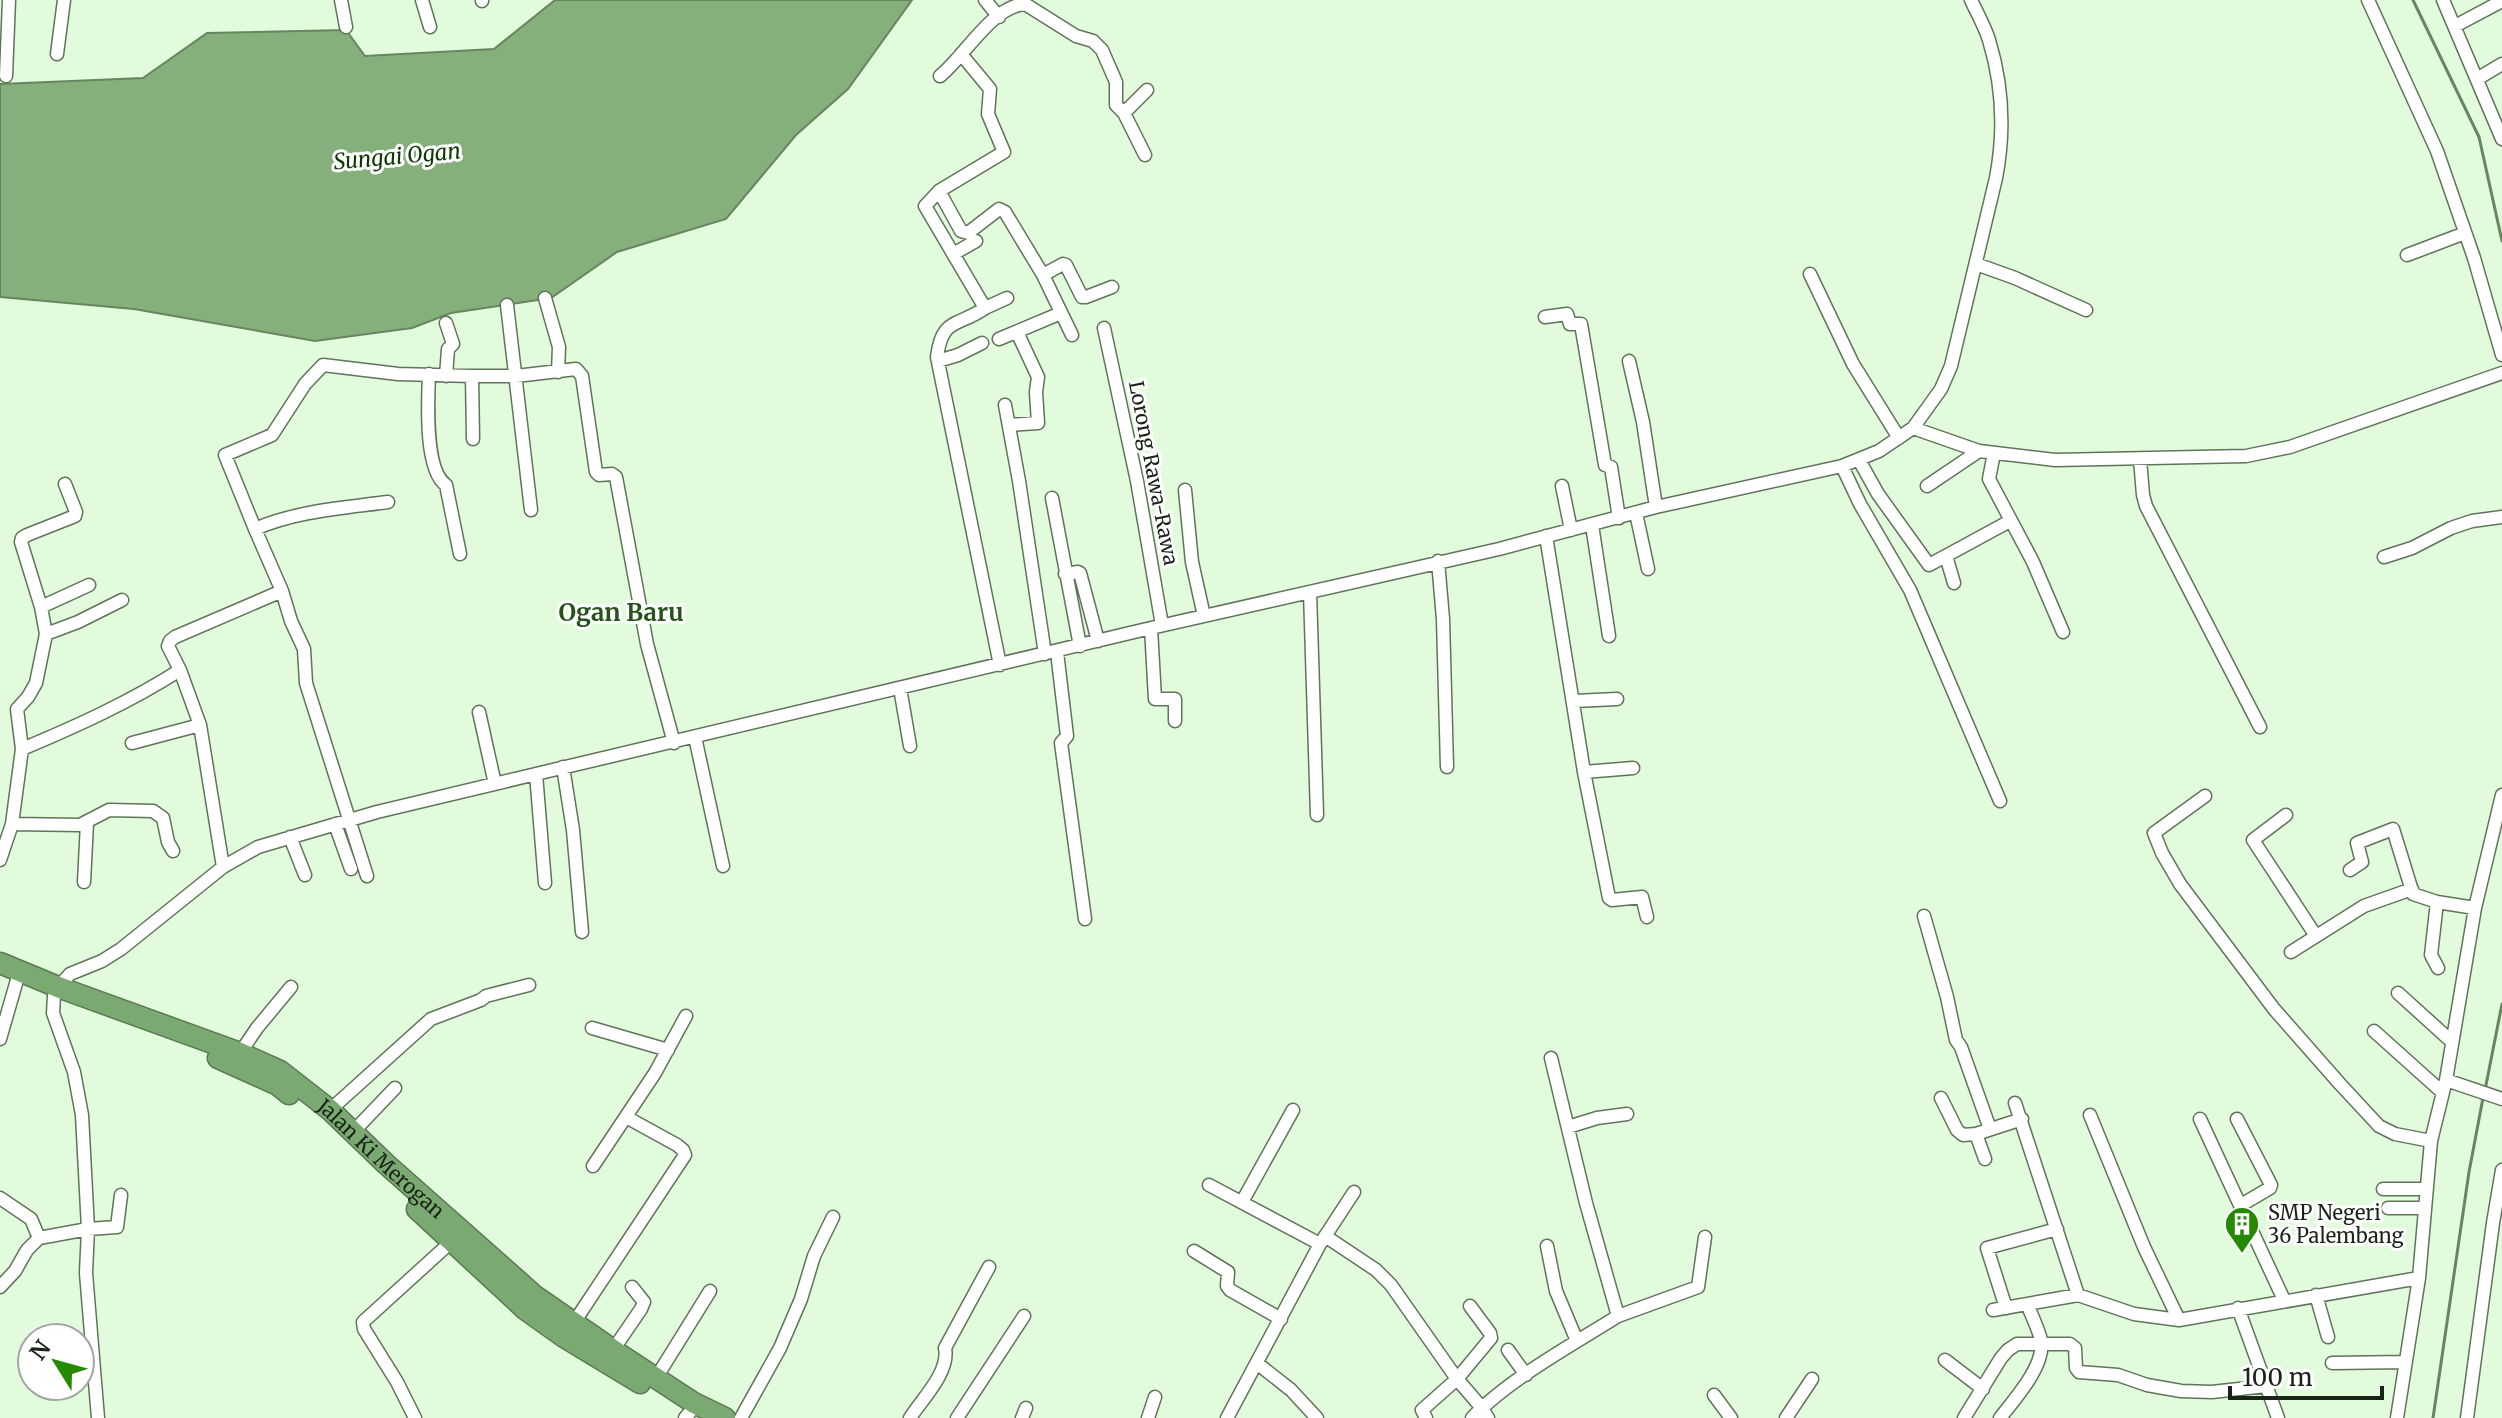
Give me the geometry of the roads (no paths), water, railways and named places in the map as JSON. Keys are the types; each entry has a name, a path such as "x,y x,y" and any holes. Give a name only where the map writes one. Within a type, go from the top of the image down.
{"highway":[{"name":"Jalan Ki Merogan","path":"10,973 278,1085 311,1111 451,1242 504,1280 694,1403 725,1418"},
{"name":"Jalan Ki Merogan","path":"56,991 240,1053 280,1071 353,1132 504,1280 526,1310 564,1337 693,1416"}],"street":[{"path":"6,76 9,0"},
{"path":"57,54 64,0"},
{"path":"341,0 346,27"},
{"path":"422,0 430,27"},
{"path":"985,0 999,17"},
{"path":"98,1418 86,1284 88,1229 82,1115 74,1072 53,1013 56,991 70,974 102,961 121,949 223,867 258,847 351,819 1499,549 1656,507 1842,466 1879,451 1913,428 1941,389 1951,366 2002,150 2001,91 1988,37 1971,0"},
{"path":"2368,0 2437,151 2502,355"},
{"path":"2443,0 2499,130"},
{"path":"940,76 1011,4 1025,4 1076,36 1093,41 1102,50 1116,82 1116,105 1124,113 1145,155"},
{"path":"2455,26 2500,7"},
{"path":"961,54 990,89 988,114 1004,152 939,191 925,206 985,308"},
{"path":"2477,79 2502,64"},
{"path":"1124,113 1147,90"},
{"path":"939,191 964,233 999,209 1005,212 1043,275 1072,335"},
{"path":"2407,255 2465,233"},
{"path":"953,254 976,241"},
{"path":"1976,264 2086,310"},
{"path":"1043,275 1066,265 1080,294 1086,297 1112,287"},
{"path":"1810,274 1853,364 1899,438"},
{"path":"545,298 559,347 558,372"},
{"path":"1000,665 938,361 943,331 1007,298"},
{"path":"507,305 531,510"},
{"path":"999,339 1061,313"},
{"path":"1545,317 1566,314 1570,324 1581,324 1605,465 1611,467 1619,518"},
{"path":"446,323 453,344 448,349 446,376"},
{"name":"Lorong Rawa-Rawa","path":"1104,328 1137,481 1157,627 1155,699 1175,699 1175,721"},
{"path":"1009,425 1038,423 1038,377 1017,332"},
{"path":"938,361 982,343"},
{"path":"1629,361 1647,421 1656,507"},
{"path":"367,876 306,683 304,649 225,455 272,435 319,368 329,365 398,374 446,376 516,376 576,369 582,376 596,472 616,477 647,644 674,743"},
{"path":"1913,428 1979,451 2055,460 2246,456 2290,447 2502,373"},
{"path":"429,374 432,458 439,480 446,485 460,554"},
{"path":"472,376 473,439"},
{"path":"1005,405 1067,736 1061,743 1085,919"},
{"path":"1927,486 1979,451"},
{"path":"1994,453 1989,479 2033,562 2063,632"},
{"path":"2140,459 2146,506 2260,727"},
{"path":"1859,460 1878,494 1929,565 2010,521"},
{"path":"1842,466 1860,504 1910,590 2000,801"},
{"path":"0,860 12,824 22,749 17,709 36,683 46,634 21,542 27,535 75,516 65,484"},
{"path":"1562,486 1571,530"},
{"path":"1185,490 1192,562 1204,616"},
{"path":"1052,498 1080,646"},
{"path":"255,529 279,520 388,502"},
{"path":"1636,513 1648,569"},
{"path":"2384,557 2412,548 2451,528 2472,521 2502,517"},
{"path":"1592,525 1609,636"},
{"path":"1546,536 1584,772 1609,898 1642,897 1647,917"},
{"path":"1946,556 1954,583"},
{"path":"1438,561 1443,619 1447,767"},
{"path":"1065,574 1080,573 1098,641"},
{"path":"41,607 89,585"},
{"path":"223,867 200,725 168,646 170,641 282,591"},
{"path":"1310,592 1317,815"},
{"path":"46,634 122,600"},
{"path":"22,749 98,717 180,670"},
{"path":"900,688 910,746"},
{"path":"1574,701 1617,699"},
{"path":"479,712 497,784"},
{"path":"132,743 200,725"},
{"path":"695,737 723,866"},
{"path":"563,767 573,830 582,932"},
{"path":"1584,772 1633,768"},
{"path":"530,775 545,883"},
{"path":"2397,1418 2419,1278 2431,1141 2444,1086 2475,908 2502,795"},
{"path":"2205,796 2155,831 2154,835 2180,884 2274,1009 2379,1126 2395,1134 2431,1141"},
{"path":"12,824 80,825 109,810 153,811 163,818 173,851"},
{"path":"2286,815 2253,840 2316,936"},
{"path":"84,882 87,823"},
{"path":"335,824 351,869"},
{"path":"2350,870 2362,862 2357,843 2393,829 2416,896 2475,908"},
{"path":"290,837 305,875"},
{"path":"2291,952 2368,904 2412,889"},
{"path":"2437,902 2431,955 2438,968"},
{"path":"1924,916 1956,1040 1990,1129"},
{"path":"0,1039 10,973"},
{"path":"330,1110 431,1019 486,996 529,985"},
{"path":"240,1053 291,987"},
{"path":"2398,993 2451,1041"},
{"path":"593,1166 668,1050 686,1016"},
{"path":"592,1028 668,1050"},
{"path":"2374,1031 2444,1086 2469,1089 2502,1099"},
{"path":"1551,1058 1597,1247 1618,1316"},
{"path":"353,1132 395,1088"},
{"path":"1941,1098 1960,1134 1976,1134 2022,1119"},
{"path":"2015,1103 2078,1295"},
{"path":"1242,1202 1293,1110"},
{"path":"1568,1127 1597,1118 1627,1114"},
{"path":"2090,1115 2144,1247 2179,1320"},
{"path":"573,1324 685,1155 677,1145 626,1117"},
{"path":"2200,1119 2284,1300"},
{"path":"2237,1119 2271,1185 2241,1205"},
{"path":"1976,1134 1985,1159"},
{"path":"2467,1418 2502,1170"},
{"path":"1209,1185 1376,1270 1391,1285 1457,1379 1485,1413"},
{"path":"2383,1189 2427,1189"},
{"path":"1227,1418 1322,1240 1354,1192"},
{"path":"0,1287 39,1238 117,1227 121,1195"},
{"path":"0,1198 31,1219 39,1238"},
{"path":"2388,1208 2425,1208"},
{"path":"741,1418 780,1348 801,1299 814,1256 833,1217"},
{"path":"2006,1308 1987,1248 2057,1229"},
{"path":"1472,1418 1485,1413 1526,1375 1618,1316 1698,1287 1705,1237"},
{"path":"415,1418 364,1329 363,1322 451,1242"},
{"path":"1547,1246 1556,1291 1577,1341"},
{"path":"1194,1251 1228,1272 1227,1286 1230,1290 1281,1319"},
{"path":"910,1418 939,1375 945,1363 945,1348 989,1267"},
{"path":"1993,1310 2078,1295 2134,1314 2179,1320 2419,1278"},
{"path":"613,1350 644,1302 632,1287"},
{"path":"656,1378 710,1291"},
{"path":"2316,1295 2328,1337"},
{"path":"2000,1418 2030,1378 2042,1344 2027,1304"},
{"path":"1426,1418 1422,1410 1457,1379 1491,1338 1470,1306"},
{"path":"2238,1308 2278,1418"},
{"path":"957,1418 1024,1316"},
{"path":"1964,1418 2001,1358 2013,1346 2074,1345 2076,1368 2083,1373 2118,1375 2147,1385 2181,1391 2212,1392 2266,1386"},
{"path":"1508,1350 1526,1375"},
{"path":"1945,1360 1983,1389"},
{"path":"2332,1363 2406,1362"},
{"path":"1258,1364 1291,1390 1317,1418"},
{"path":"1786,1418 1812,1379"},
{"path":"1714,1395 1731,1418"},
{"path":"1148,1418 1155,1397"}],"water":[{"name":"Sungai Ogan","path":"555,0 912,0 848,89 796,135 726,219 617,252 551,298 451,313 412,328 315,341 134,309 0,297 0,84 143,78 207,33 346,30 365,56 494,49"}],"waterway":[{"path":"2413,0 2479,137 2502,241"},
{"path":"2485,1090 2502,1004"},
{"path":"2433,1418 2469,1172 2483,1098"}],"place":[{"name":"SMP Negeri 36 Palembang","path":"2242,1255"}],"district":[{"name":"Ogan Baru","path":"621,612"}]}
